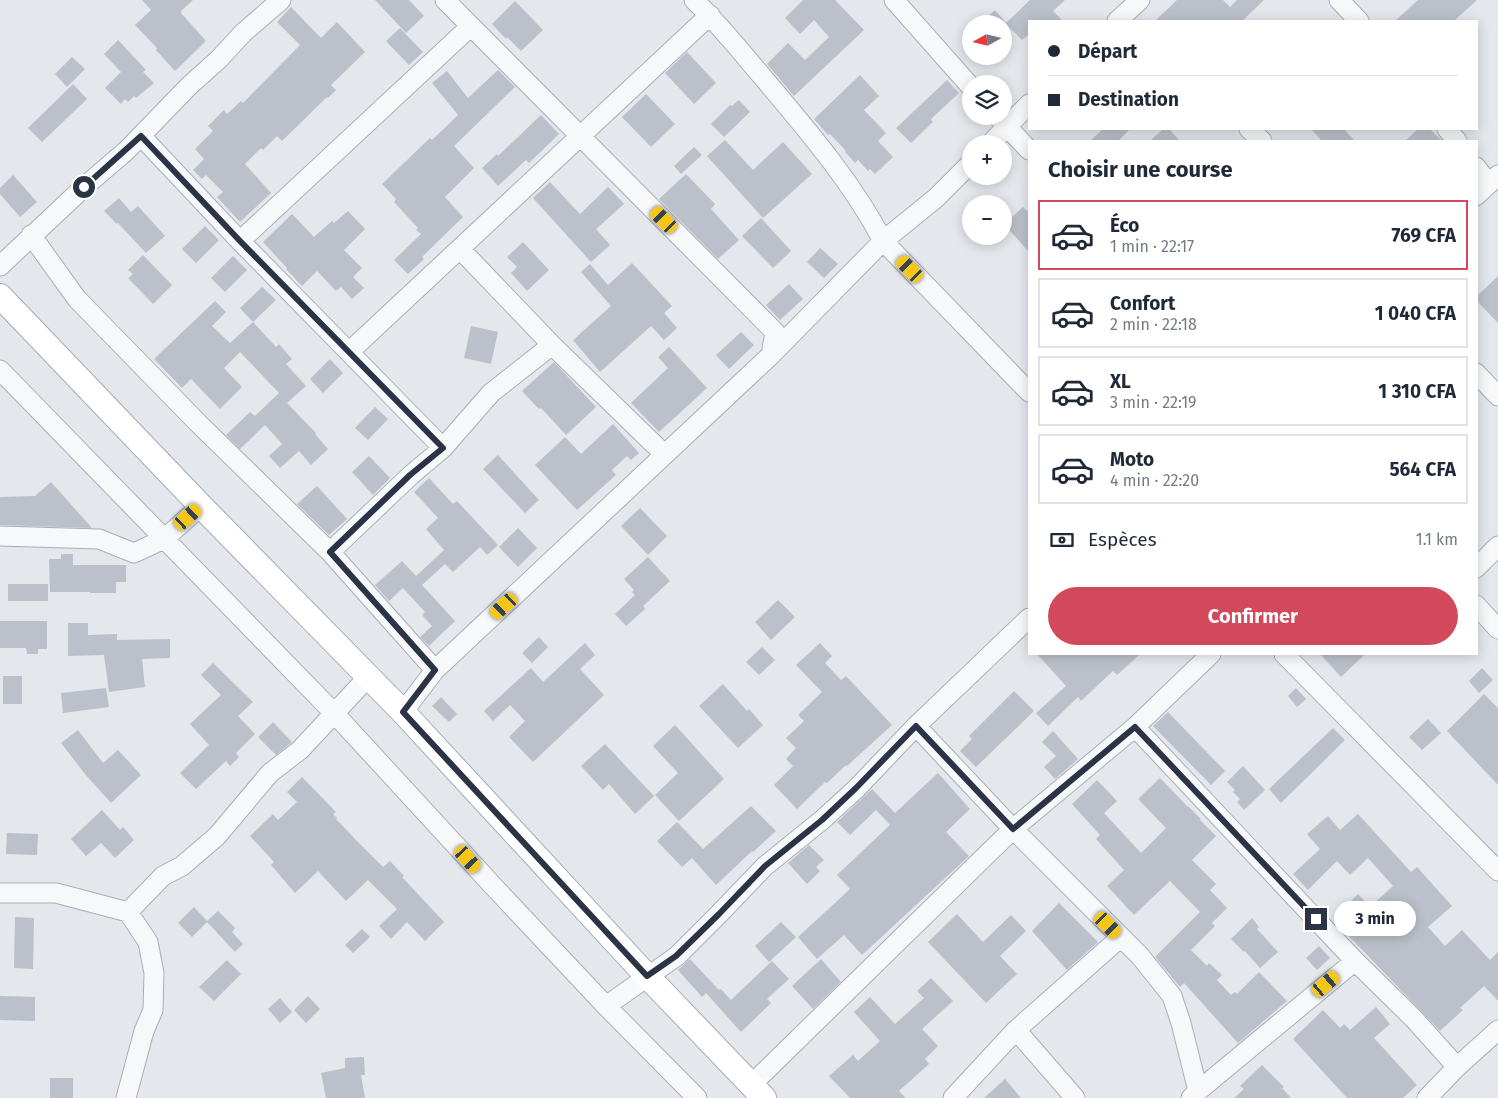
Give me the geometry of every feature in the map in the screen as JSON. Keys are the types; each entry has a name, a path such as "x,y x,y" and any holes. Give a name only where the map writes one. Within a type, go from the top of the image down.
{"main road":[{"path":"0,296 201,506 369,676 647,976 758,1091"}],"street":[{"path":"0,266 141,136 189,86 220,59 243,33 281,0"},
{"path":"445,0 775,332 771,355"},
{"path":"694,0 710,15 838,170 870,216 883,241 1028,391"},
{"path":"894,0 962,77"},
{"path":"1340,0 1358,20"},
{"path":"349,352 710,15"},
{"path":"240,241 471,26"},
{"path":"1012,115 1028,105"},
{"path":"1005,125 1028,149"},
{"path":"1250,130 1261,140"},
{"path":"1448,130 1456,140"},
{"path":"141,136 240,241 443,448"},
{"path":"1478,170 1488,185"},
{"path":"403,712 435,670 771,355 883,241 936,198 962,172"},
{"path":"31,236 77,299 198,423 330,552 435,670"},
{"path":"460,248 552,344 664,454"},
{"path":"330,552 410,475 443,448 491,393 552,344"},
{"path":"0,370 334,713 606,1006 697,1098"},
{"path":"1478,374 1495,387"},
{"path":"0,536 98,539 134,553 164,539 201,506"},
{"path":"1478,566 1498,546"},
{"path":"1478,607 1498,629"},
{"path":"606,1006 676,956 765,866 822,820 916,726 1028,619"},
{"path":"758,1091 1013,829 1135,727 1210,655"},
{"path":"1285,655 1498,871"},
{"path":"128,912 163,876 182,866 217,836 270,773 300,750 369,676"},
{"path":"916,726 1013,829 1140,956 1172,996 1181,1023 1195,1094 1355,961"},
{"path":"1135,727 1355,961 1414,1019 1457,1067"},
{"path":"0,894 56,893 128,912 148,942 154,972 153,1010 144,1032 126,1098"},
{"path":"953,1098 1016,1030 1121,937"},
{"path":"1016,1030 1075,1098"},
{"path":"1427,1098 1457,1067 1498,1030"}],"building":[{"path":"142,0 193,0 181,13 206,41 175,71 156,50 157,48 135,25 151,10"},
{"path":"375,0 409,0 424,16 406,33"},
{"path":"803,0 835,0 864,30 794,96 767,64 788,43 805,60 829,37 814,20 800,34 785,18"},
{"path":"1030,0 1065,0 1053,11 1062,20 1028,20 1028,35 1022,40 1012,30 1012,17"},
{"path":"1177,0 1223,0 1230,7 1237,0 1264,0 1243,20 1156,20"},
{"path":"1418,0 1477,0 1455,20 1396,20"},
{"path":"515,1 543,30 521,51 492,24"},
{"path":"291,7 321,38 337,22 365,52 331,85 336,90 282,141 277,136 263,150 261,148 245,164 271,193 240,222 217,197 223,192 206,175 202,179 193,170 204,159 195,149 213,131 208,126 224,110 227,114 241,101 243,103 300,45 277,22"},
{"path":"995,10 999,15 990,15"},
{"path":"400,28 423,52 409,65 386,41"},
{"path":"118,40 146,70 143,72 154,83 136,98 134,96 128,102 125,99 121,104 105,88 121,72 104,54"},
{"path":"687,52 716,83 694,104 665,73"},
{"path":"72,57 85,69 67,87 55,74"},
{"path":"498,70 515,87 454,146 474,168 445,197 463,217 422,257 424,259 408,274 394,260 421,234 416,230 418,228 394,202 396,199 382,184 430,138 432,140 458,115 432,83 447,71 468,98"},
{"path":"860,75 879,96 864,110 886,133 878,141 893,157 875,174 870,169 868,171 858,160 855,163 846,151 814,119"},
{"path":"947,80 959,93 931,119 933,122 911,143 896,128"},
{"path":"73,84 87,99 42,142 28,128"},
{"path":"646,94 675,124 651,147 622,117"},
{"path":"739,100 750,112 724,137 711,124 730,105 732,106"},
{"path":"541,115 559,134 529,163 526,160 498,186 482,168 497,154 498,156"},
{"path":"1102,130 1129,130 1119,140 1091,140"},
{"path":"1162,130 1170,130 1179,140 1151,140"},
{"path":"1312,130 1345,130 1354,140 1321,140"},
{"path":"1417,130 1431,130 1441,140 1406,140"},
{"path":"725,140 753,170 783,142 812,174 763,218 707,156"},
{"path":"694,147 702,155 681,174 674,166"},
{"path":"686,174 715,204 711,209 739,240 718,259 659,199"},
{"path":"13,175 37,202 20,217 0,194 0,188"},
{"path":"550,182 580,214 608,187 624,204 596,229 610,245 591,262 533,198"},
{"path":"119,198 131,212 138,206 165,236 146,253 104,211"},
{"path":"1023,207 1028,212 1028,251 1012,233 1012,217"},
{"path":"348,211 365,229 344,250 362,268 353,277 364,288 352,299 341,287 336,291 317,271 302,286 263,242 292,214 314,237 332,221 334,223"},
{"path":"761,218 791,251 773,268 742,236"},
{"path":"205,226 219,240 196,263 182,249"},
{"path":"523,242 549,270 527,291 511,273 517,267 507,257"},
{"path":"820,248 838,264 824,278 807,262"},
{"path":"143,255 172,285 153,304 128,278 133,274 128,270"},
{"path":"233,256 247,270 225,292 211,278"},
{"path":"632,263 672,306 664,313 677,328 664,340 651,326 600,372 573,340 611,306 581,272 590,264 608,285"},
{"path":"1498,276 1498,323 1478,302 1478,295"},
{"path":"789,284 803,299 780,320 766,305"},
{"path":"262,287 276,300 253,322 240,308"},
{"path":"215,301 226,312 212,326 230,343 253,322 276,347 279,344 292,359 286,364 306,386 287,403 316,433 328,449 311,465 299,451 280,468 269,456 282,444 265,425 240,449 226,435 250,412 255,416 279,393 240,352 224,368 242,387 220,409 191,379 182,388 154,359"},
{"path":"471,326 498,332 491,364 464,358"},
{"path":"741,332 754,345 729,369 716,355"},
{"path":"669,347 707,388 659,432 631,403 668,368 658,357"},
{"path":"330,359 343,373 323,393 310,379"},
{"path":"554,362 596,407 566,435 522,391"},
{"path":"375,407 388,419 368,440 355,428"},
{"path":"613,424 639,453 631,460 627,456 612,470 616,475 577,510 535,465 565,437 581,454"},
{"path":"498,455 539,500 525,513 483,469"},
{"path":"369,456 390,478 373,495 352,472"},
{"path":"429,478 453,504 457,501 498,545 487,555 480,547 453,572 445,564 422,585 455,621 429,646 420,637 432,626 422,615 425,612 403,588 389,601 375,585 402,561 416,576 444,550 426,529 438,518 414,492"},
{"path":"51,482 92,528 0,525 0,497 35,496"},
{"path":"317,486 347,519 329,535 297,504"},
{"path":"640,508 667,536 648,555 621,526"},
{"path":"518,528 537,548 518,567 499,547"},
{"path":"61,554 73,554 73,565 126,565 126,582 116,582 116,593 50,592 49,559 61,559"},
{"path":"648,557 670,581 643,606 645,609 626,626 615,614 635,595 632,592 634,590 624,579"},
{"path":"8,584 48,584 48,601 8,601"},
{"path":"778,600 795,617 771,640 755,622"},
{"path":"0,621 47,621 47,649 38,649 38,654 27,654 26,648 0,648"},
{"path":"68,623 88,623 88,635 117,634 117,640 170,639 170,658 142,659 145,687 109,692 104,655 68,656"},
{"path":"539,637 548,647 532,663 522,653"},
{"path":"585,643 595,655 580,669 604,695 533,762 509,737 525,721 510,705 493,721 484,711 531,668 543,682"},
{"path":"820,643 832,656 825,663 841,680 846,676 892,725 847,766 827,783 825,782 797,809 774,785 793,766 786,759 796,748 786,738 804,721 798,715 822,692 796,665"},
{"path":"762,647 775,660 759,675 746,662"},
{"path":"1038,655 1139,655 1117,675 1113,671 1081,701 1078,697 1048,726 1036,713 1066,686"},
{"path":"1321,655 1364,655 1341,677"},
{"path":"213,663 253,702 238,716 255,734 236,753 239,757 230,766 226,761 196,789 180,773 209,745 190,724 221,695 201,675"},
{"path":"1482,668 1493,680 1479,693 1469,681"},
{"path":"3,676 22,676 22,704 3,704"},
{"path":"723,684 747,711 749,709 763,725 738,748 699,706"},
{"path":"106,688 109,707 63,713 61,693"},
{"path":"1296,688 1306,699 1297,707 1288,696"},
{"path":"1014,691 1034,711 976,767 960,751 972,739 969,736"},
{"path":"1484,694 1498,708 1498,785 1447,731"},
{"path":"441,697 457,714 449,722 432,706"},
{"path":"1168,712 1225,771 1211,785 1153,726"},
{"path":"1428,719 1441,733 1422,750 1409,737"},
{"path":"273,722 292,742 276,755 258,737"},
{"path":"675,725 724,779 679,821 655,795 678,773 653,746"},
{"path":"1333,728 1345,740 1281,803 1269,789"},
{"path":"78,730 103,763 118,750 141,775 111,803 61,743"},
{"path":"1053,731 1078,759 1055,779 1044,767 1056,756 1042,742"},
{"path":"605,744 654,796 635,814 609,784 603,790 581,766"},
{"path":"1243,766 1265,790 1244,810 1237,802 1240,799 1233,792 1235,790 1227,782"},
{"path":"938,773 970,809 946,832 969,856 862,955 844,935 817,959 798,937 850,889 837,875 890,825 876,810 850,835 837,822 872,789 895,813"},
{"path":"302,777 336,812 333,814 336,819 357,841 383,867 390,861 404,876 402,877 444,922 425,941 407,922 391,939 379,926 397,909 368,880 346,901 318,871 295,893 271,865 274,862 250,836 273,814 278,820 297,802 287,792"},
{"path":"1160,778 1216,836 1192,860 1216,884 1210,890 1227,908 1212,923 1215,926 1191,950 1207,966 1209,963 1222,975 1217,980 1231,995 1235,992 1237,994 1259,972 1287,1001 1238,1043 1184,983 1180,987 1155,957 1200,912 1170,881 1134,915 1107,886 1124,870 1096,839 1100,835 1072,804 1097,780 1117,801 1104,813 1141,853 1166,828 1138,799"},
{"path":"751,806 776,831 716,885 692,858 682,867 657,841 677,822 703,849"},
{"path":"102,810 120,830 123,827 134,840 115,858 101,843 86,856 71,839"},
{"path":"1358,814 1411,872 1417,867 1452,906 1428,927 1445,946 1462,930 1490,960 1498,952 1498,1001 1484,986 1460,1008 1463,1010 1440,1031 1345,932 1353,924 1341,911 1358,894 1370,907 1393,886 1368,858 1350,875 1337,861 1308,890 1293,874 1320,849 1307,834 1328,816 1340,830"},
{"path":"7,833 38,834 37,855 6,854"},
{"path":"809,845 824,860 816,867 820,871 807,884 788,863"},
{"path":"1059,903 1098,942 1067,970 1032,931"},
{"path":"194,907 207,921 218,911 235,928 232,932 243,944 235,952 207,922 192,937 178,923"},
{"path":"957,914 983,942 1011,915 1026,931 1000,956 1017,974 986,1003 928,942"},
{"path":"15,917 34,918 33,969 14,968"},
{"path":"1252,918 1259,927 1257,929 1278,952 1260,968 1231,939"},
{"path":"781,922 796,937 769,962 755,946"},
{"path":"362,929 370,937 353,953 345,945"},
{"path":"1319,946 1330,958 1317,970 1306,958"},
{"path":"690,959 731,1000 772,961 789,979 767,999 771,1003 741,1032 706,993 702,997 678,970"},
{"path":"821,959 841,982 813,1009 792,986"},
{"path":"227,960 241,974 214,1001 199,987"},
{"path":"931,978 953,1001 922,1029 938,1046 925,1059 929,1064 899,1091 906,1098 850,1098 829,1076 853,1055 858,1061 880,1041 854,1012 870,997 895,1024 924,998 917,991"},
{"path":"0,996 35,997 35,1021 0,1020"},
{"path":"308,996 320,1009 306,1023 294,1010"},
{"path":"280,998 292,1012 280,1023 268,1009"},
{"path":"1376,1007 1390,1024 1374,1038 1417,1085 1403,1098 1347,1098 1293,1039 1323,1010 1340,1028 1344,1024 1350,1030"},
{"path":"364,1057 365,1075 361,1075 365,1098 326,1098 321,1073 345,1068 345,1058"},
{"path":"1262,1065 1284,1087 1282,1088 1291,1098 1234,1098 1244,1089 1240,1086"},
{"path":"50,1078 73,1078 73,1098 50,1098"},
{"path":"1005,1079 1021,1098 984,1098"}],"route":[{"path":"84,187 141,136 240,241 443,448 410,475 330,552 435,670 403,712 647,976 676,956 765,866 822,820 916,726 1013,829 1135,727 1316,919"}]}
